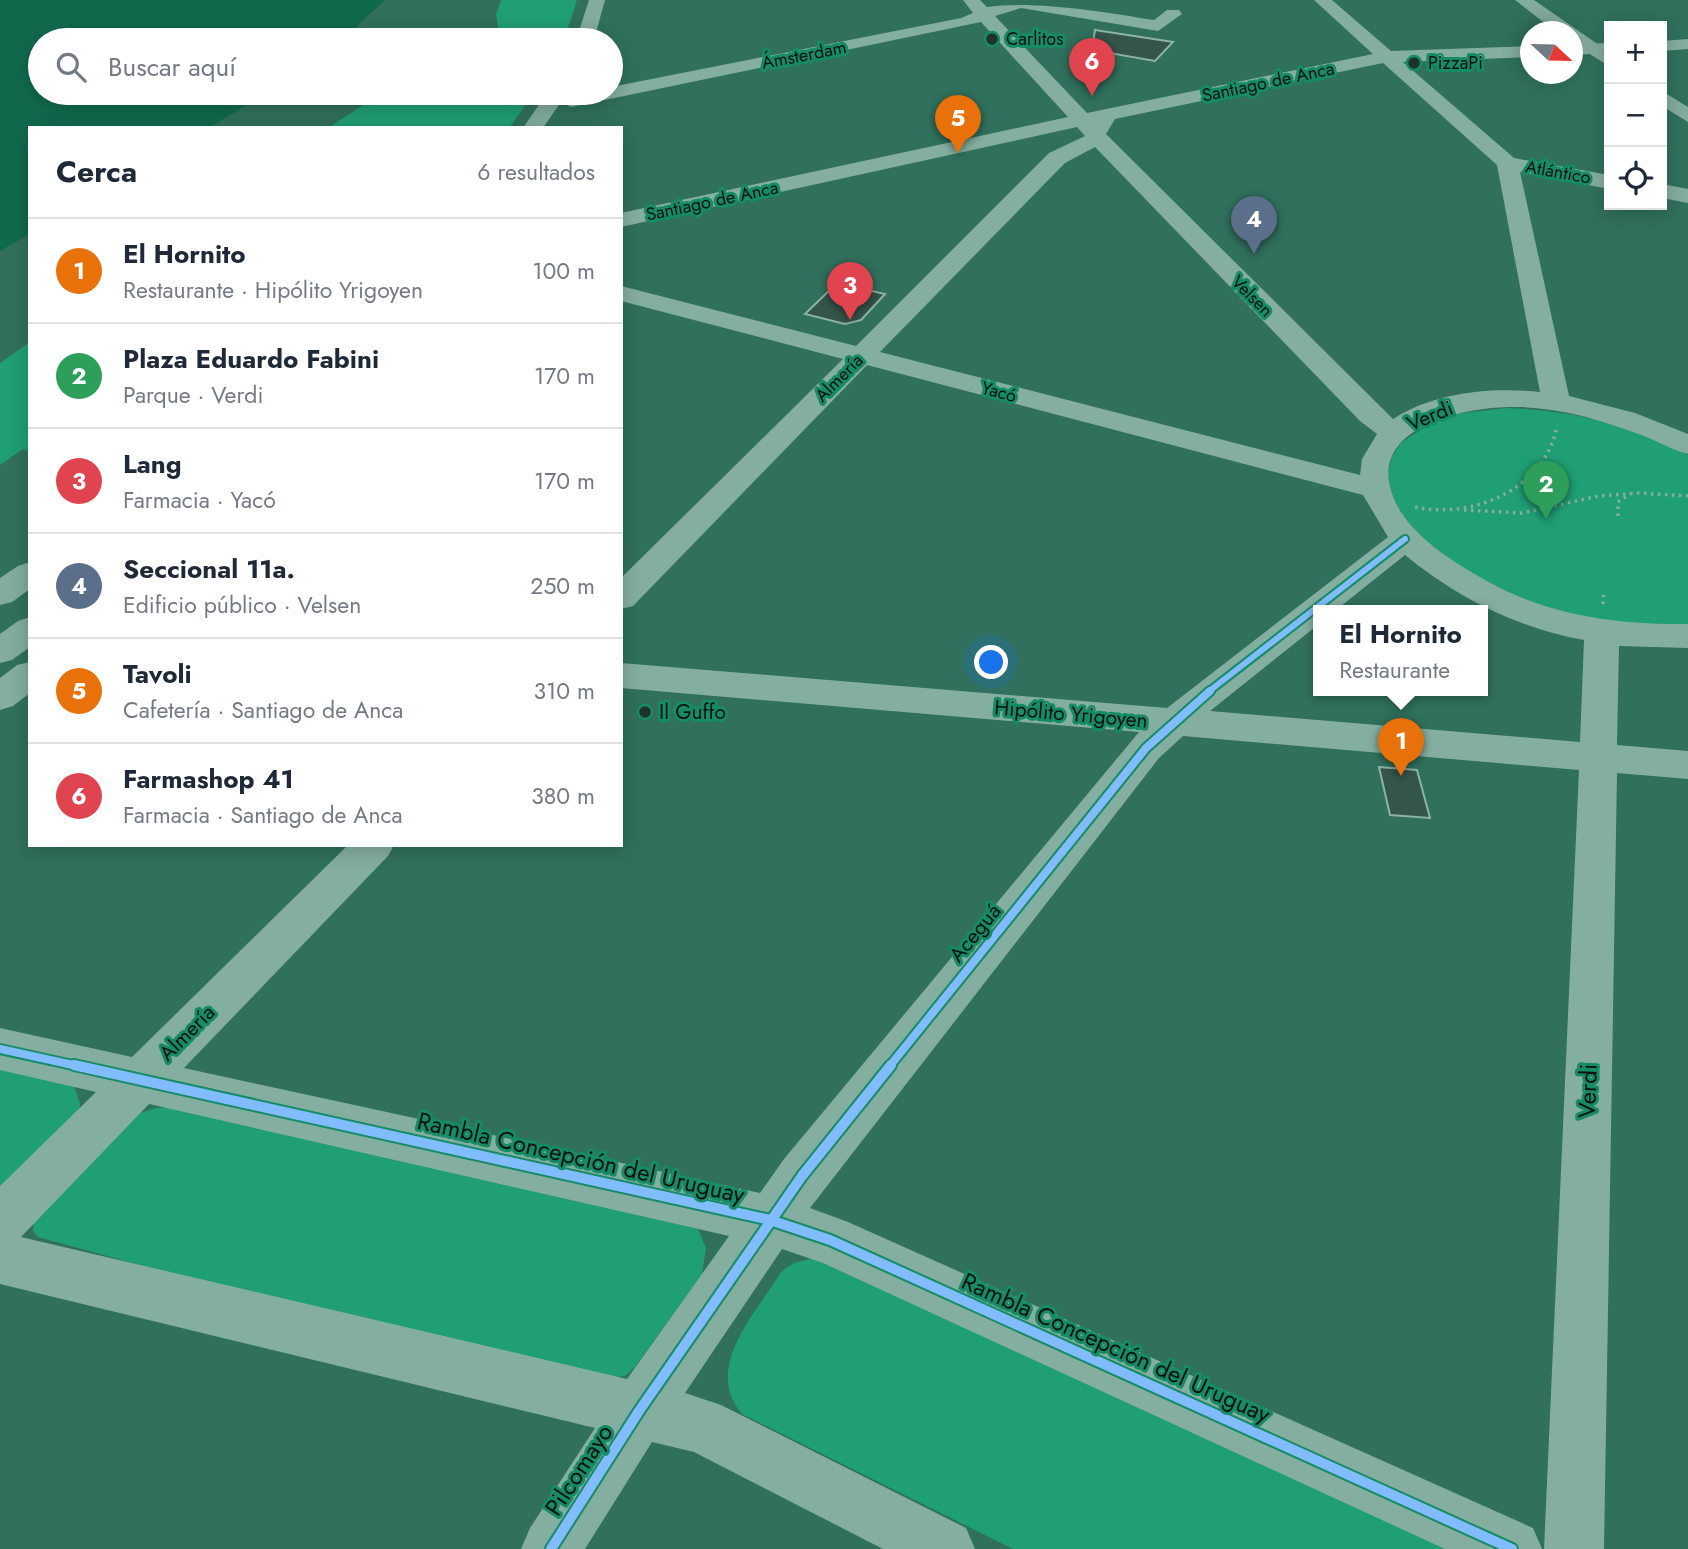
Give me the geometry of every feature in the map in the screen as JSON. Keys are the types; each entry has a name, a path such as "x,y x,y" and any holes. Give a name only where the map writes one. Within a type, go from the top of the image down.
{"main road":[{"path":"589,28 597,0"},
{"path":"603,28 611,0"},
{"path":"1523,0 1553,21"},
{"path":"1583,39 1601,48"},
{"path":"1667,101 1688,116"},
{"path":"535,126 558,105"},
{"path":"556,126 564,105"},
{"path":"0,594 28,574"},
{"path":"0,651 28,630"}],"street":[{"name":"Velsen","path":"971,0 985,13 992,26 1085,121 1114,155 1370,415 1393,433"},
{"path":"1322,0 1507,163 1556,403"},
{"name":"Ámsterdam","path":"623,86 966,22 985,13 1028,1"},
{"path":"1028,1 1158,26 1172,14"},
{"path":"1667,46 1688,44"},
{"path":"1583,49 1601,48"},
{"name":"Santiago de Anca","path":"623,220 1387,57 1520,51"},
{"name":"Almería","path":"1063,151 1092,142 1085,121"},
{"name":"Almería","path":"623,596 1063,151 1085,121"},
{"name":"Santiago de Anca","path":"1008,137 1063,151"},
{"path":"1063,151 1114,155"},
{"name":"Atlántico","path":"1507,163 1604,180"},
{"path":"1667,192 1688,196"},
{"name":"Yacó","path":"623,294 1377,489"},
{"name":"Verdi","path":"1377,489 1375,469 1381,449 1393,433 1411,420 1460,403 1521,400 1556,403 1626,419 1688,445"},
{"path":"1377,489 1384,508 1405,538 1438,567 1472,589 1512,607 1603,609 1654,638 1688,636"},
{"name":"Aceguá","path":"1320,605 1405,538"},
{"name":"Verdi","path":"1574,1549 1603,609"},
{"name":"Aceguá","path":"639,1411 802,1176 1146,748 1201,698 1313,610"},
{"name":"Hipólito Yrigoyen","path":"623,675 1688,765"},
{"path":"0,697 28,676"},
{"name":"Almería","path":"0,1222 141,1079 358,849"},
{"name":"Rambla Concepción del Uruguay","path":"0,1049 770,1220 843,1246 1512,1549"},
{"path":"0,1258 701,1424 945,1549"},
{"name":"Pilcomayo","path":"551,1549 639,1411"}],"path":[{"path":"1463,509 1509,489 1527,478 1547,459 1557,436 1556,403"},
{"path":"1377,489 1392,499 1436,512 1463,509 1522,513 1599,496 1688,496"},
{"path":"1618,516 1618,502 1631,494"}],"shaded area":[{"path":"0,0 385,0 355,28 28,28 28,105 246,105 212,126 28,126 28,235 0,251"},
{"path":"501,0 577,0 568,28 498,28 496,14"},
{"path":"363,105 526,105 510,126 331,126"},
{"path":"28,343 28,451 23,449 0,465 0,363"},
{"path":"1506,408 1553,412 1600,421 1645,435 1688,455 1688,626 1585,621 1481,584 1409,528 1390,490 1388,473 1392,457 1401,443 1433,421 1455,414"},
{"path":"0,1067 74,1087 80,1103 79,1113 0,1198"},
{"path":"176,1107 698,1229 706,1248 702,1274 635,1367 625,1376 616,1377 268,1300 38,1237 33,1231 34,1216 138,1114 155,1108"},
{"path":"814,1258 1471,1549 1013,1549 742,1414 731,1396 728,1378 730,1359 738,1340 782,1271 794,1263"}],"building":[{"path":"1095,30 1173,42 1155,61 1092,50"},
{"path":"837,283 885,294 861,320 845,324 805,314"},
{"path":"1379,767 1417,770 1430,818 1390,815"}],"cycle path":[{"path":"1320,605 1405,539"},
{"path":"551,1549 639,1411 802,1176 1146,748 1201,698 1313,611"},
{"path":"0,1049 770,1220 830,1240 1512,1549"}],"place":[{"name":"Carlitos","path":"992,39"},
{"name":"PizzaPi","path":"1414,63"},
{"name":"Farmashop 41","path":"1092,96"},
{"name":"Tavoli","path":"958,153"},
{"name":"Seccional 11a.","path":"1254,254"},
{"name":"Lang","path":"850,320"},
{"name":"Plaza Eduardo Fabini","path":"1546,519"},
{"name":"Il Guffo","path":"645,712"},
{"name":"El Hornito","path":"1401,776"}]}
